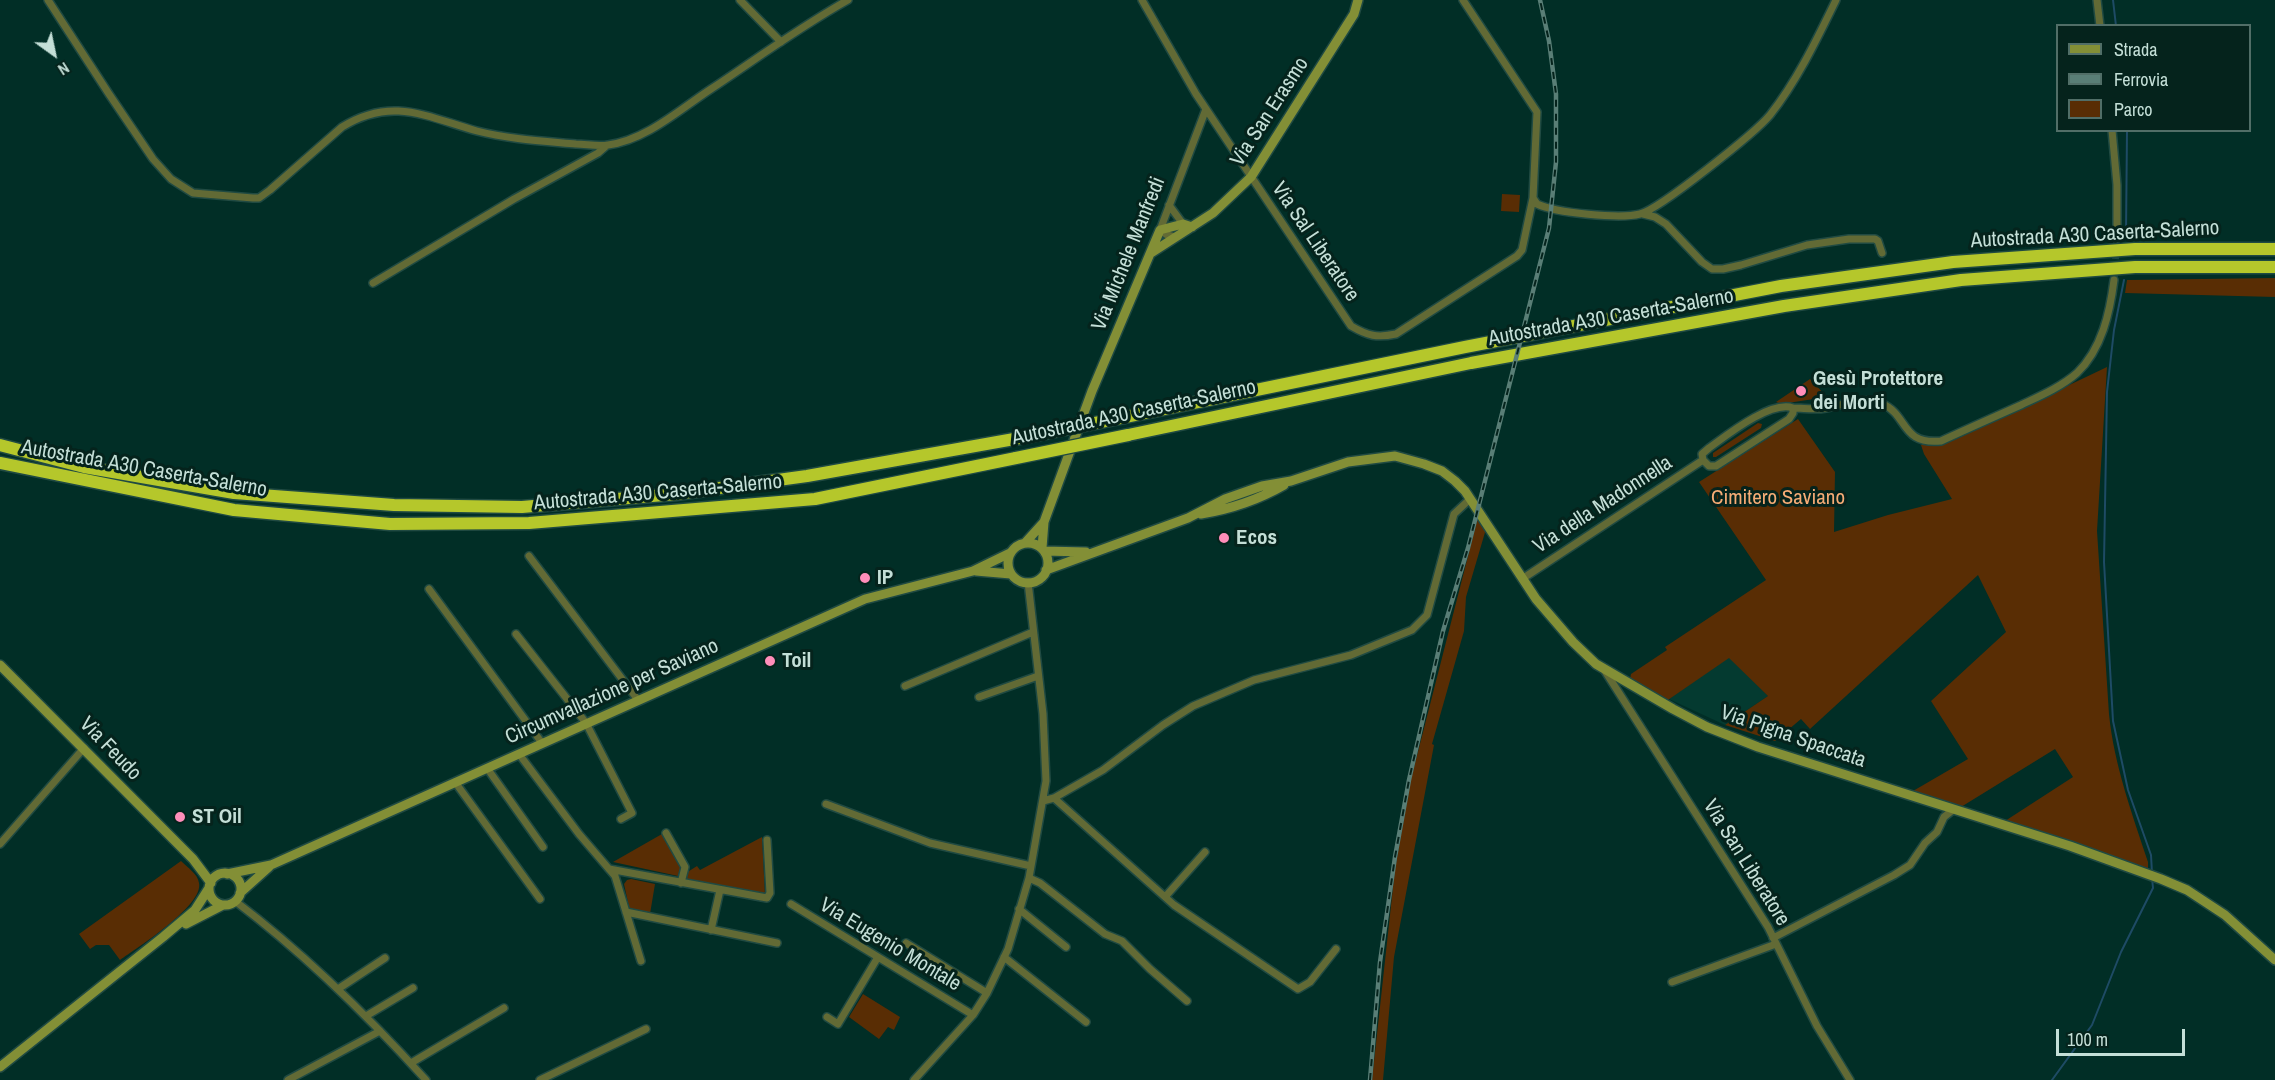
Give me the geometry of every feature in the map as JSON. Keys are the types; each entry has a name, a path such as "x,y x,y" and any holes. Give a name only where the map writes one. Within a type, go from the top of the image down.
{"highway":[{"name":"Autostrada A30 Caserta-Salerno","path":"0,445 84,467 234,493 394,505 522,507 676,494 807,476 1031,436 1465,347 1781,286 1953,262 2135,249 2275,249"},
{"name":"Autostrada A30 Caserta-Salerno","path":"0,463 234,510 401,524 529,523 814,499 1471,363 1784,306 1937,284 2135,267 2275,267"}],"main road":[{"name":"Via San Erasmo","path":"1151,254 1188,226 1214,213 1251,177 1354,14 1358,0"},
{"name":"Via San Erasmo","path":"1160,230 1188,226"},
{"name":"Via Michele Manfredi","path":"1044,522 1084,411 1160,230"},
{"name":"Via Pigna Spaccata","path":"1046,570 1194,515 1225,499 1262,486 1374,457 1395,456 1424,464 1442,471 1467,495 1522,579 1554,621 1573,642 1604,669 1707,727 1758,747 1954,809 2146,873 2187,890 2225,915 2275,960"},
{"path":"1044,522 1043,550 1048,564 1046,570 1039,579 1028,582 1016,579 1011,574 1008,564 1010,553 1014,548 1025,543 1044,522"},
{"path":"1025,543 1031,543 1043,550 1095,551"},
{"name":"Circumvallazione per Saviano","path":"223,874 271,865 865,599 973,571 1010,553"},
{"name":"Circumvallazione per Saviano","path":"973,571 1011,574"},
{"name":"Via Feudo","path":"0,665 192,859 210,885"},
{"name":"Via Feudo","path":"192,859 223,874"},
{"name":"Circumvallazione per Saviano","path":"238,897 271,865"},
{"path":"0,1067 163,938 195,910 210,885 223,874 232,875 239,883 238,897 163,938"},
{"path":"210,885 214,901 223,905"}],"street":[{"path":"48,0 158,164 171,179 193,193 259,198 342,127 363,116 394,110 421,113 499,135 606,146"},
{"path":"740,0 781,42"},
{"path":"831,0 837,6"},
{"path":"373,283 606,146 641,134 660,123 848,0"},
{"name":"Via Sal Liberatore","path":"1142,0 1206,109 1251,177 1351,326 1366,335 1384,337 1396,334 1517,256 1522,250 1533,198"},
{"path":"1463,0 1537,112 1533,198 1537,204 1566,211 1622,217 1642,214 1655,217 1666,224 1702,262 1712,269 1741,265 1807,245 1849,239 1875,239 1882,253"},
{"path":"1642,214 1661,203 1716,161 1770,116 1806,58 1836,0"},
{"path":"2097,0 2100,24"},
{"name":"Via Michele Manfredi","path":"1160,230 1206,109"},
{"path":"2112,132 2117,185 2117,236"},
{"path":"1169,205 1188,226"},
{"path":"1160,230 1175,237"},
{"name":"Via della Madonnella","path":"1793,408 1794,413 1789,419 1716,466 1709,466 1703,460 1702,454 1709,448 1757,416 1779,407 1814,409 1876,401 1884,404 1920,441 1941,441 2046,393 2078,372 2093,352 2104,327 2111,306 2114,280"},
{"name":"Via della Madonnella","path":"1522,579 1703,460"},
{"path":"1043,801 1054,798 1103,770 1163,725 1193,706 1254,680 1351,655 1412,630 1426,615 1454,514 1467,495"},
{"path":"529,555 638,700"},
{"path":"914,1080 973,1015 987,993 1004,957 1029,878 1046,781 1043,714 1028,582"},
{"path":"429,589 542,743"},
{"path":"905,686 1033,632"},
{"path":"516,634 586,723 632,813 621,819"},
{"name":"Via San Liberatore","path":"1604,669 1775,941 1817,1026 1850,1080"},
{"path":"979,697 1038,676"},
{"path":"0,844 84,748"},
{"path":"519,754 579,834 615,876 641,961"},
{"path":"487,768 543,847"},
{"path":"455,782 540,899"},
{"path":"1054,798 1165,897 1199,923 1298,989 1310,982 1336,949"},
{"path":"825,804 930,843 1031,866"},
{"path":"1672,982 1775,941 1894,875 1910,865 1925,843 1937,832 1944,817 1954,809"},
{"path":"666,833 685,867 681,883"},
{"path":"609,869 763,898 770,897 767,840"},
{"path":"1165,897 1205,852"},
{"path":"1029,878 1040,883 1105,934 1122,941 1150,969 1187,1000"},
{"path":"711,930 720,890"},
{"path":"238,897 366,1016 426,1080"},
{"name":"Via Eugenio Montale","path":"791,904 973,1015"},
{"path":"1019,909 1066,947"},
{"path":"626,912 777,943"},
{"path":"906,943 987,993"},
{"path":"827,1017 838,1024 878,957"},
{"path":"1004,957 1086,1022"},
{"path":"338,989 385,958"},
{"path":"366,1016 413,988"},
{"path":"411,1063 504,1008"},
{"path":"540,1080 646,1029"},
{"path":"288,1080 380,1031"}],"shaded area":[{"path":"1729,657 1768,696 1725,725 1669,699"}],"green space":[{"path":"1502,194 1520,195 1519,212 1501,211"},
{"path":"2275,278 2275,297 2125,293 2127,280"},
{"name":"Cimitero Saviano","path":"2107,367 2097,531 2109,714 2119,770 2148,862 2148,869 2005,821 2073,777 2055,749 1961,807 1913,791 1968,759 1931,701 2006,632 1978,575 1810,729 1801,719 1775,741 1725,725 1768,696 1729,658 1665,702 1630,679 1631,674 1667,650 1665,647 1766,580 1699,482 1798,419 1835,472 1834,532 1888,515 1952,499 1924,454 1921,445 1944,444 1956,439"},
{"path":"1810,379 1827,397 1781,404 1776,402"},
{"path":"1758,423 1762,424 1761,428 1713,457 1713,453"},
{"path":"1478,517 1486,529 1466,597 1464,631 1432,744 1434,745 1394,957 1383,1080 1372,1080 1395,869 1411,779"},
{"path":"662,834 681,867 678,876 613,862"},
{"path":"762,837 765,895 684,879 686,873 697,866 700,870"},
{"path":"181,861 194,874 199,883 198,892 181,914 120,960 109,945 96,945 90,949 79,934"},
{"path":"631,879 655,884 650,914 631,910 629,907 624,884"},
{"path":"863,994 900,1017 894,1030 888,1027 879,1039 849,1017"}],"waterway":[{"path":"2113,0 2116,24"},
{"path":"2126,233 2127,132"},
{"path":"2124,280 2114,330 2107,392 2104,562 2113,721 2128,790 2151,855 2152,873"},
{"path":"2052,1080 2092,1025 2121,952 2153,888 2152,878"}],"tunnel":[{"path":"2114,280 2117,236"}],"railway":[{"path":"1370,1080 1380,962 1409,780 1443,631 1468,548 1549,228 1556,162 1556,94 1549,41 1540,0"}],"place":[{"name":"Gesù Protettore dei Morti","path":"1801,391"},
{"name":"Ecos","path":"1224,538"},
{"name":"IP","path":"865,578"},
{"name":"Toil","path":"770,661"},
{"name":"ST Oil","path":"180,817"}]}
